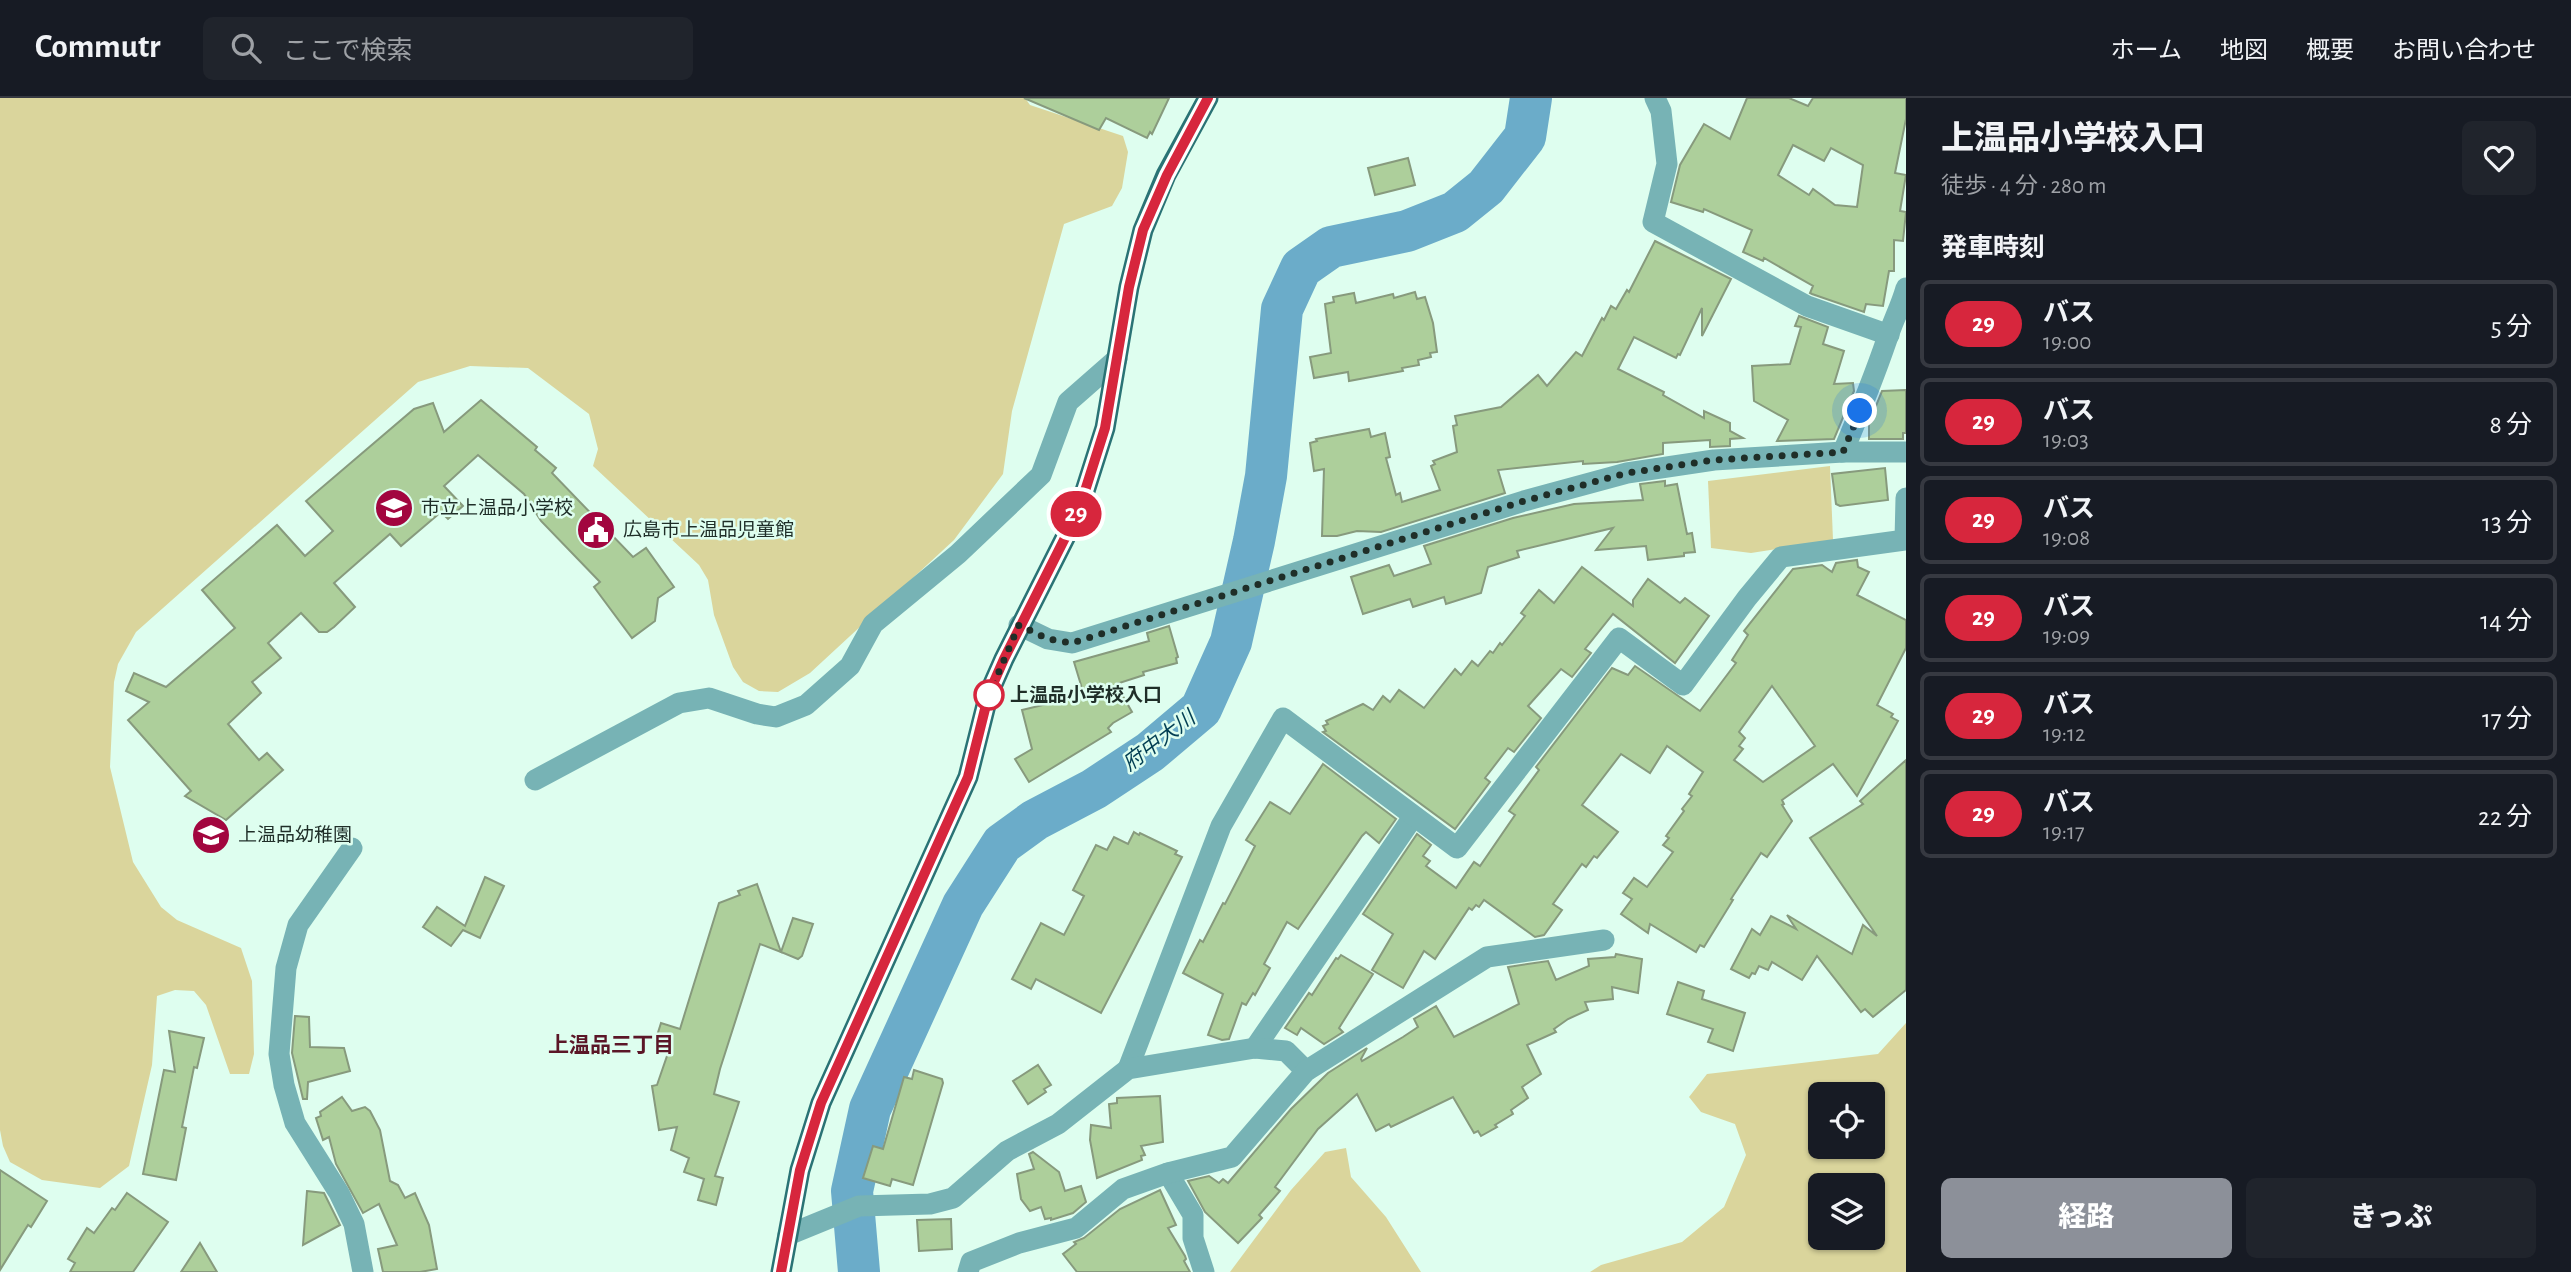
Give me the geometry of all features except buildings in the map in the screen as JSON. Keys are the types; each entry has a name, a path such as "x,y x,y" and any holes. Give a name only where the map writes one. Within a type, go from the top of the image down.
{"main road":[{"path":"781,1272 800,1170 821,1103 968,777 989,693 1019,625 1071,526 1084,494 1105,428 1129,287 1143,230 1162,184 1208,98"}],"street":[{"path":"1655,98 1661,111 1667,164 1653,222 1807,306 1889,335"},
{"path":"1843,452 1889,335 1903,311 1906,288"},
{"path":"535,780 680,703 709,698 757,714 776,717 806,705 850,666 873,624 976,538 1041,475 1068,402 1117,359"},
{"path":"1019,625 1048,639 1072,643 1524,501 1627,473 1714,460 1843,452 1906,452"},
{"path":"1128,1069 1221,825 1283,718 1457,848 1619,638 1683,684 1746,598 1781,557 1905,540 1906,498"},
{"path":"1255,1048 1413,817"},
{"path":"352,848 298,925 286,968 279,1054 284,1085 295,1123 340,1193 354,1224 363,1272"},
{"path":"968,1272 971,1262 1019,1243 1076,1228 1123,1189 1168,1173 1231,1157 1306,1071 1488,957 1604,940"},
{"path":"788,1235 859,1206 930,1204 953,1198 1007,1151 1058,1124 1128,1069 1255,1048 1286,1051 1306,1071"},
{"path":"1168,1173 1193,1215 1194,1238 1204,1272"}],"shaded area":[{"path":"0,98 1025,98 1030,105 1123,136 1128,152 1122,188 1112,206 1064,224 1012,411 1003,474 954,540 810,673 778,692 759,691 743,682 733,667 714,615 708,580 699,565 593,466 598,449 589,414 528,368 470,366 418,382 136,632 118,664 114,682 110,767 133,862 161,907 177,920 241,948 252,981 254,1054 249,1074 230,1074 206,1005 194,991 175,990 157,996 152,1065 129,1166 100,1188 42,1180 10,1162 0,1130"},
{"path":"1830,466 1833,540 1751,553 1711,548 1708,481"},
{"path":"1906,1023 1906,1272 1590,1272 1601,1265 1682,1242 1724,1207 1746,1155 1735,1124 1701,1112 1689,1097 1707,1074 1878,1054"},
{"path":"1346,1148 1351,1177 1386,1217 1421,1272 1230,1272 1291,1190 1325,1152"}],"waterway":[{"name":"府中大川","path":"859,1272 852,1191 870,1109 963,905 1002,844 1035,820 1094,789 1150,752 1201,709 1231,642 1266,476 1282,309 1301,268 1331,247 1407,231 1455,212 1486,187 1525,137 1531,98"}],"bus line":[{"name":"29","path":"781,1272 800,1170 821,1103 968,777 989,693 1019,625 1071,526 1084,494 1105,428 1129,287 1143,230 1167,175 1208,98"}],"place":[{"name":"市立上温品小学校","path":"394,508"},
{"name":"広島市上温品児童館","path":"596,530"},
{"name":"上温品小学校入口","path":"989,695"},
{"name":"上温品幼稚園","path":"211,835"}],"district":[{"name":"上温品三丁目","path":"611,1045"}],"route":[{"path":"989,695 1019,625 1048,639 1072,643 1524,501 1627,473 1714,460 1843,452 1860,411"}]}
